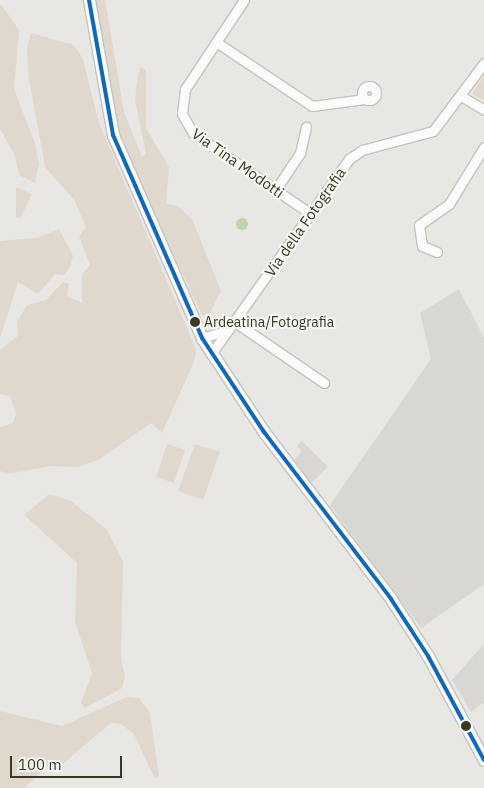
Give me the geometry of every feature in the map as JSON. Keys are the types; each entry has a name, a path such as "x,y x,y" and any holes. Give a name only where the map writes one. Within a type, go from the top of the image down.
{"main road":[{"path":"89,0 113,135 202,338 211,354 391,599 443,681 484,760"}],"street":[{"name":"Via Tina Modotti","path":"244,0 183,94 183,119 193,133 311,214"},
{"path":"216,42 312,106 364,99"},
{"name":"Via della Fotografia","path":"211,354 349,159 362,150 430,133 461,96 484,63"},
{"path":"461,96 484,110"},
{"path":"276,189 300,153 306,127"},
{"path":"437,252 422,246 419,225 449,204 484,147"},
{"path":"235,322 324,383"},
{"path":"202,338 228,330"}],"shaded area":[{"path":"93,0 105,0 124,112 142,157 146,154 135,100 138,75 141,67 146,70 146,128 169,167 166,204 178,206 192,219 221,291 209,315 202,315 122,146"},
{"path":"0,3 19,30 14,89 35,143 39,164 35,183 19,175 15,156 0,129"},
{"path":"31,33 74,45 83,59 99,123 196,349 194,362 162,433 151,423 100,459 78,467 51,466 8,474 0,471 0,427 13,423 16,414 10,396 0,394 0,350 18,336 17,322 27,305 46,300 63,282 69,284 67,296 82,303 82,274 90,265 79,237 86,226 74,200 45,167 29,79 27,48"},
{"path":"484,76 484,100 472,94"},
{"path":"16,187 32,194 20,219 16,217"},
{"path":"240,218 244,218 248,224 244,230 240,230 236,226 236,222"},
{"path":"59,229 73,256 70,267 64,275 55,274 38,294 18,282 0,338 0,241 36,238"},
{"path":"459,289 484,338 484,584 421,628 330,505 431,359 420,313"},
{"path":"302,441 328,467 311,483 294,459 302,452 297,446"},
{"path":"167,444 185,450 174,483 156,477"},
{"path":"195,444 220,452 203,500 178,491"},
{"path":"49,494 71,501 107,530 123,561 121,658 125,677 122,688 85,708 81,703 92,673 75,622 77,563 24,515"},
{"path":"484,644 484,702 471,712 452,680"},
{"path":"127,697 139,698 150,713 159,777 155,778 134,734 121,724 111,723 59,767 48,766 24,788 0,788 0,711 62,726"}],"transit line":[{"path":"89,0 113,135 202,338 264,432 391,599 428,656 484,760"}],"place":[{"name":"Ardeatina/Fotografia","path":"195,322"}]}
